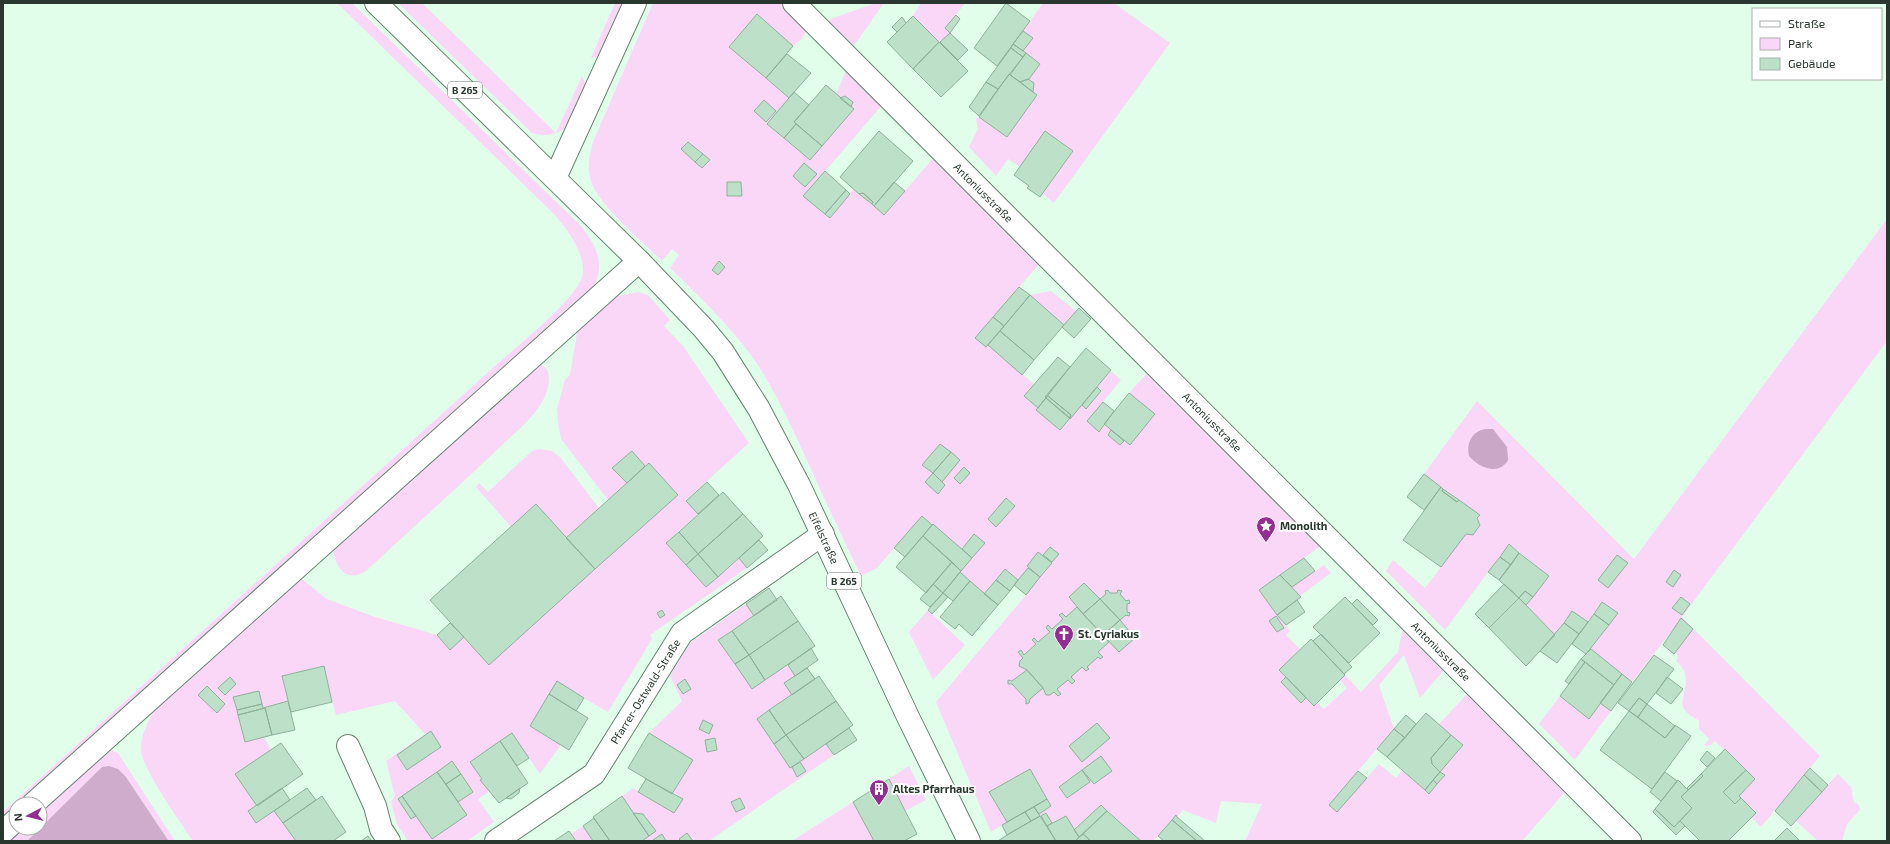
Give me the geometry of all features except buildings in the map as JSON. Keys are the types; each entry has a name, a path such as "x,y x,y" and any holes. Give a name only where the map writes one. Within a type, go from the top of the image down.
{"street":[{"name":"B 265","path":"376,3 640,261"},
{"path":"555,178 635,3"},
{"name":"Antoniusstraße","path":"794,3 1630,841"},
{"path":"42,796 640,261"},
{"name":"Eifelstraße","path":"640,261 704,329 736,371 780,447 823,534 909,719 969,841"},
{"name":"Pfarrer-Ostwald-Straße","path":"496,841 594,774 682,633 823,534"},
{"path":"348,746 375,806 381,829 389,841"}],"green space":[{"path":"337,3 352,3 581,226 592,241 598,256 599,272 597,280 593,290 33,796 21,796 560,308 579,283 583,273 583,265 578,248 554,214"},
{"path":"398,3 422,3 556,133 541,135 532,133"},
{"path":"615,3 626,3 603,56 591,58"},
{"path":"653,3 783,3 807,27 803,38 793,46 757,14 729,47 789,98 767,124 810,160 853,110 851,107 853,102 845,96 840,98 836,95 847,68 883,104 804,196 830,218 854,189 884,215 935,156 1041,262 975,338 986,347 988,345 1034,384 1024,396 1038,408 1036,410 1060,430 1082,405 1086,409 1101,391 1097,387 1111,371 1121,380 1087,421 1099,431 1105,425 1111,430 1108,435 1120,445 1124,441 1130,445 1155,415 1129,393 1149,371 1322,545 1259,590 1290,631 1286,635 1300,649 1279,670 1286,677 1281,682 1300,703 1306,698 1317,702 1324,709 1347,688 1340,680 1345,675 1361,692 1398,652 1403,626 1445,669 1420,698 1404,655 1379,685 1394,729 1329,805 1337,812 1379,764 1396,778 1402,770 1429,794 1445,775 1440,772 1462,745 1439,724 1468,693 1566,791 1522,841 1245,841 1262,804 1221,801 1216,823 1183,810 1177,817 1176,815 1154,841 1141,841 1101,805 1074,830 1066,816 1052,823 1047,813 1040,816 1039,814 1051,806 1030,769 990,792 1007,822 991,832 936,702 1026,595 1014,585 1018,580 1005,569 984,594 960,572 985,543 974,534 962,549 922,516 877,568 861,576 785,413 754,359 724,323 670,268 679,255 672,249 662,261 612,212 596,191 591,181 589,171 593,142","holes":["1082,770 1090,782 1067,798 1059,787"]},
{"path":"876,3 884,3 853,47 828,22 833,18"},
{"path":"921,3 965,3 946,28 950,33 939,42 913,16"},
{"path":"1043,3 1114,3 1170,43 1054,203 1043,194 1073,152 1046,132 1020,167 1008,159 996,176 969,147 978,129 976,119 979,117 1007,137 1037,95 1033,92 1034,83 1029,79 1040,64 1023,51 1033,38 1023,31"},
{"path":"582,76 588,89 568,127 556,133"},
{"path":"1887,219 1887,341 1682,617 1820,756 1761,827 1751,817 1756,812 1739,796 1755,779 1715,741 1711,745 1704,746 1709,739 1699,729 1699,721 1684,709 1683,699 1686,680 1685,674 1682,667 1676,661 1678,658 1676,651 1681,619 1632,682 1591,649 1618,613 1602,602 1588,622 1572,611 1554,635 1526,605 1549,576 1509,544 1445,630 1386,571 1393,560 1425,588 1466,534 1473,534 1480,525 1477,518 1479,515 1424,474 1477,401 1634,559"},
{"path":"1051,291 1076,311 1064,325 1030,295"},
{"path":"638,292 648,295 670,320 664,326 683,346 749,443 686,500 698,514 666,543 706,587 739,558 747,568 650,635 652,639 608,712 556,682 530,726 561,745 540,774 512,733 471,761 489,792 478,799 494,822 467,841 408,841 397,824 391,802 395,796 386,761 425,734 395,701 336,715 323,666 282,676 288,701 263,708 233,697 245,742 264,737 271,750 235,774 257,806 256,823 274,811 296,841 193,841 163,796 143,760 141,745 145,729 154,710 298,576 327,599 372,616 437,635 450,650 464,637 489,665 649,463 645,466 632,451 613,467 627,483 608,500 561,439 557,409 565,380 570,375 578,327 603,304 618,296"},
{"path":"538,364 544,366 547,370 549,375 548,386 538,409 527,421 366,571 359,575 352,575 346,574 341,570 335,558 333,543"},
{"path":"540,449 552,451 560,457 599,508 566,538 536,504 511,527 476,487 479,483 488,492 532,451"},
{"path":"1324,565 1331,573 1300,596 1292,587"},
{"path":"746,604 754,616 718,640 752,688 788,665 795,676 792,695 757,719 790,768 826,744 834,755 709,841 642,841 655,831 644,814 633,813 622,796 633,788 674,813 683,799 673,792 693,760 649,733 682,701 670,676 690,643"},
{"path":"928,610 965,645 933,680 909,632"},
{"path":"1560,696 1589,719 1600,703 1611,711 1575,760 1539,724"},
{"path":"104,750 111,750 118,753 175,841 169,841 126,777 102,767 48,820 48,801"},
{"path":"909,766 926,800 905,811 889,779"},
{"path":"1838,774 1851,787 1854,802 1859,805 1860,810 1847,824 1842,841 1818,841 1795,820"},
{"path":"853,802 874,841 792,841"},
{"path":"8,807 8,818 3,823 3,812"},
{"path":"583,826 593,841 576,841 571,834"},
{"path":"10,836 32,836 27,841 5,841"}],"shaded area":[{"path":"1486,429 1493,429 1507,447 1508,460 1500,468 1494,469 1483,467 1469,456 1468,447 1471,438 1477,432"},
{"path":"109,766 118,769 126,777 168,840 27,841 32,836 48,836 48,820 102,767"}],"place":[{"name":"Monolith","path":"1266,543"},
{"name":"St. Cyriakus","path":"1064,651"},
{"name":"Altes Pfarrhaus","path":"879,806"}]}
